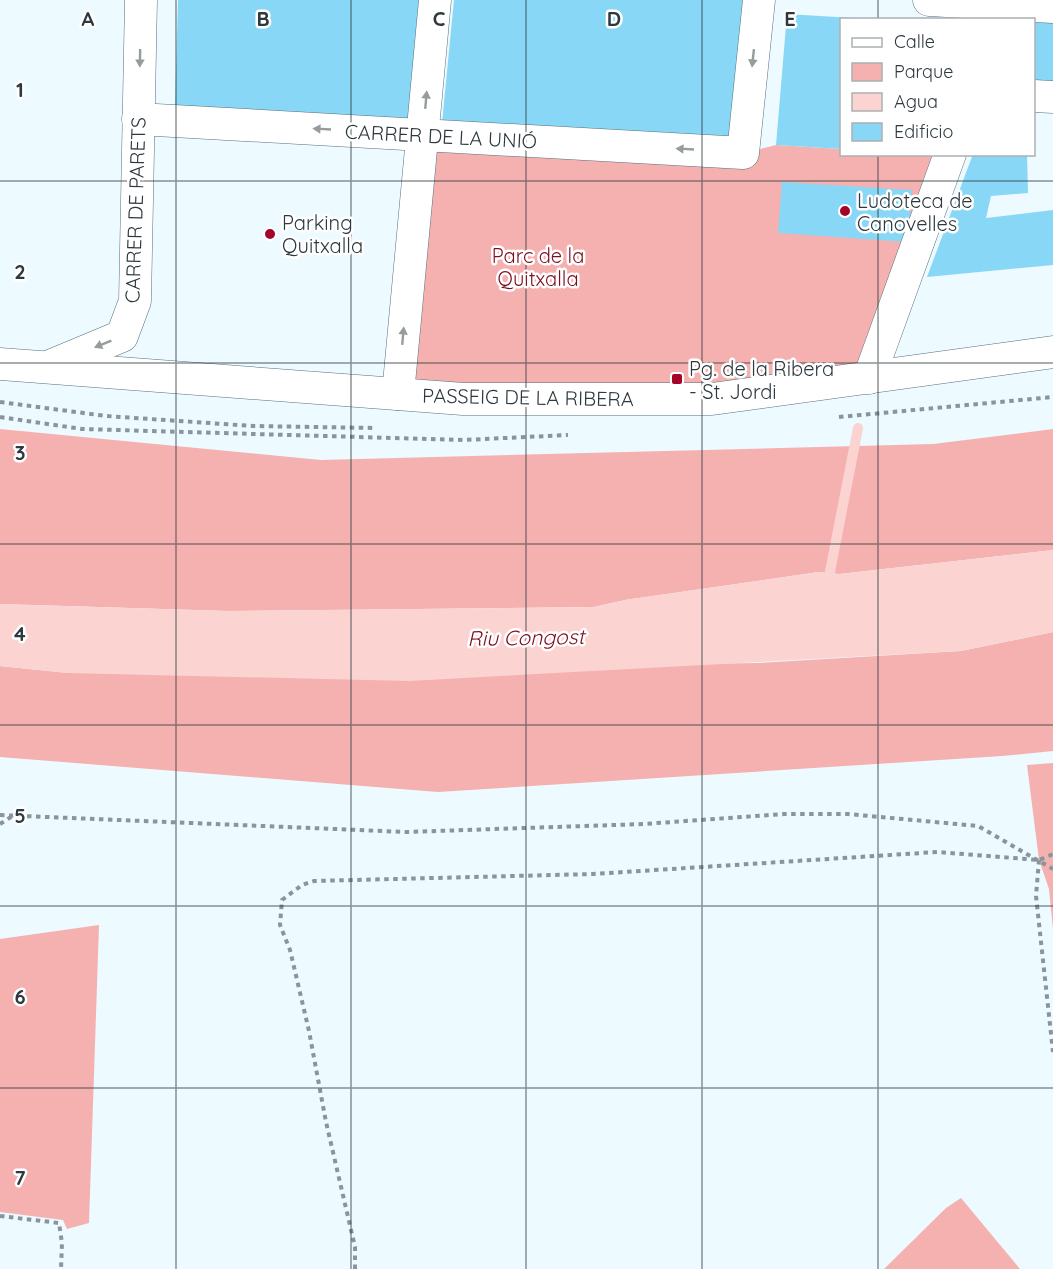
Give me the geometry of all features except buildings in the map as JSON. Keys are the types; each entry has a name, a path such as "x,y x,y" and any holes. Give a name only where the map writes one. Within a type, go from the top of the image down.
{"street":[{"name":"CARRER DE PARETS","path":"46,368 122,336 135,301 141,0"},
{"path":"398,394 435,0"},
{"name":"CARRER DE LA UNIÓ","path":"138,119 743,153 759,0"},
{"path":"929,0 1004,8 1053,7"},
{"path":"1035,96 1053,97"},
{"path":"869,378 949,156"},
{"name":"PASSEIG DE LA RIBERA","path":"0,364 463,399 712,399 1053,352"}],"path":[{"path":"0,815 406,832 644,824 784,814 848,814 978,826 1053,869"},
{"path":"0,824 14,815"},
{"path":"355,1269 354,1247 326,1122 309,1031 290,950 280,925 282,900 302,885 314,881 593,874 937,852 1039,860 1053,854"},
{"path":"1039,860 1036,896 1053,1052"},
{"path":"0,1216 59,1223 62,1243 61,1269"}],"green space":[{"name":"Parc de la Quitxalla","path":"422,135 743,153 776,145 840,149 840,156 949,158 872,369 705,387 398,394"},
{"path":"0,429 321,460 933,444 1053,429 1053,550 839,574 819,572 625,600 594,607 228,611 0,604"},
{"path":"1053,632 1053,751 438,792 0,757 0,666 68,673 758,663 961,651"},
{"path":"1053,763 1053,929 1049,889 1039,860 1027,765"},
{"path":"99,925 89,1223 67,1229 63,1220 0,1212 0,939"},
{"path":"961,1198 1020,1269 884,1269 946,1208"}],"water":[{"name":"Riu Congost","path":"1053,550 1053,632 961,651 409,681 68,673 0,666 0,604 228,611 594,607 625,600 819,572 840,574"}],"waterway":[{"path":"827,587 858,428"}],"place":[{"name":"Ludoteca de Canovelles","path":"845,211"},
{"name":"Parking Quitxalla","path":"270,234"},
{"name":"Pg. de la Ribera - St. Jordi","path":"677,379"}]}
